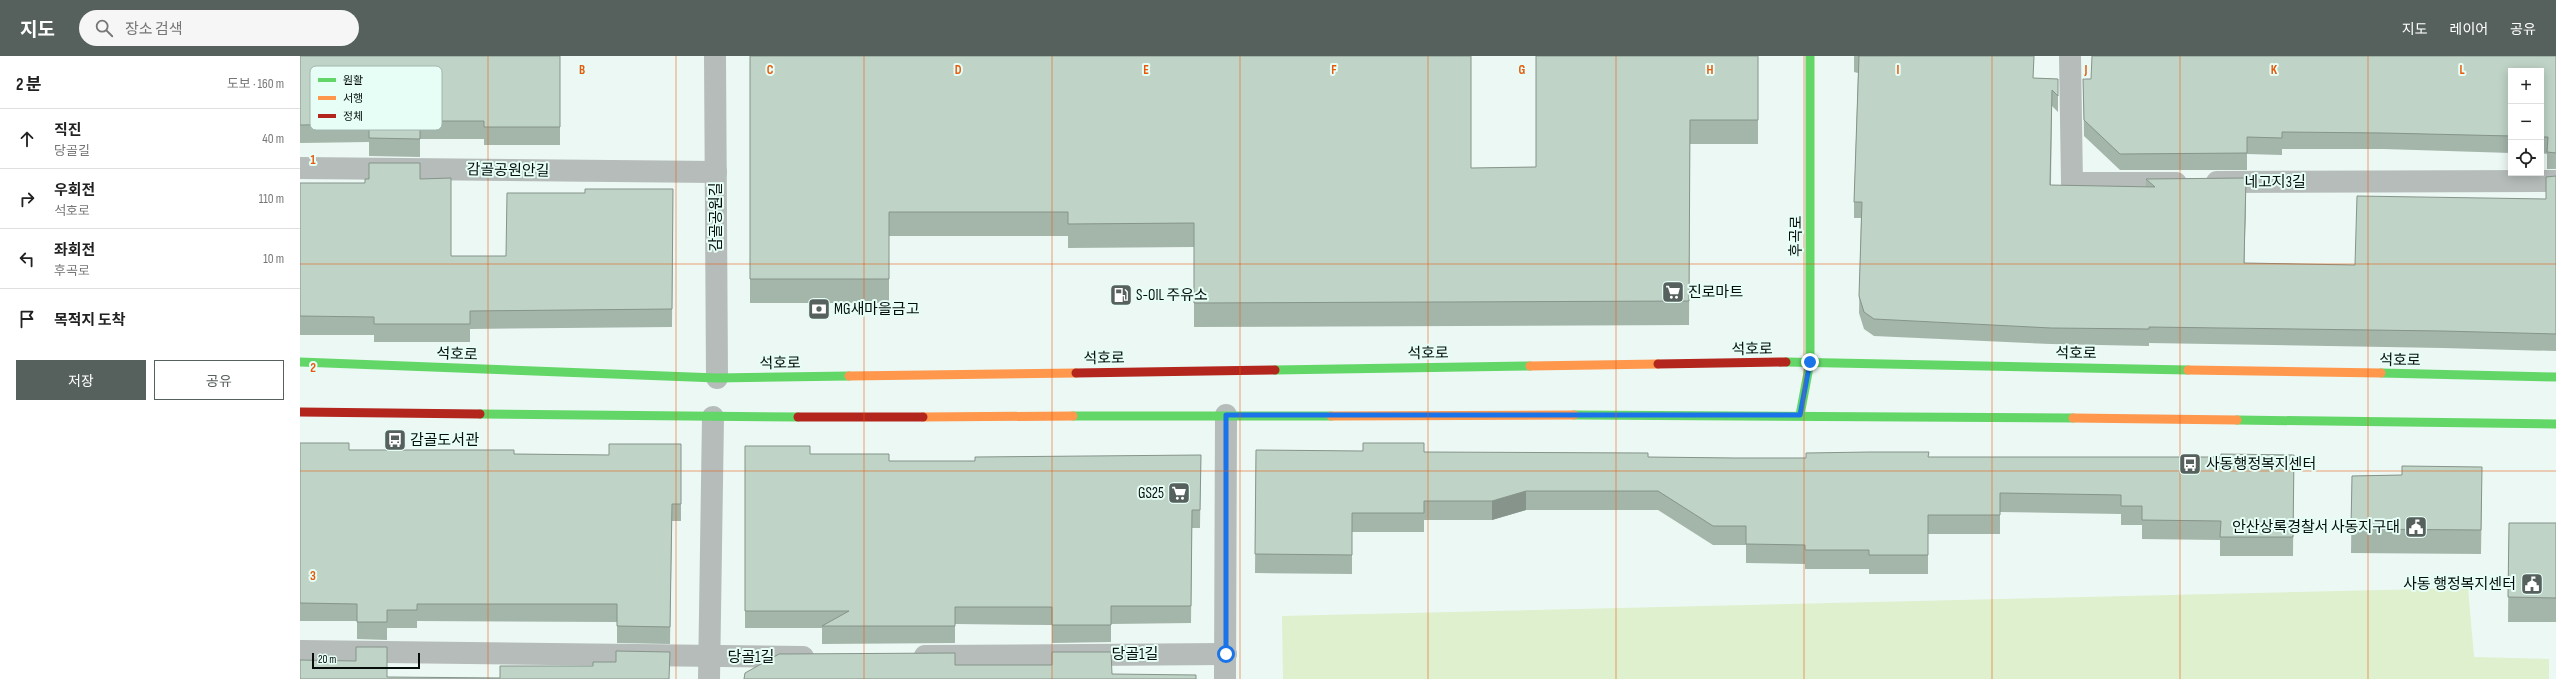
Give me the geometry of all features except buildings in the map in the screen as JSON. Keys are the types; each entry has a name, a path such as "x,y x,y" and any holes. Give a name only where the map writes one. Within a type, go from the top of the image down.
{"main road":[{"name":"후곡로","path":"1800,415 1810,362 1810,56"},
{"name":"석호로","path":"300,362 717,378 1810,362 2556,377"},
{"path":"300,412 713,417 1800,415 2556,424"}],"street":[{"name":"감골공원길","path":"715,56 717,378"},
{"name":"네고지3길","path":"2070,56 2072,183 2556,181"},
{"name":"감골공원안길","path":"300,168 716,172"},
{"path":"1226,415 1226,679"},
{"path":"710,679 709,657 713,417"},
{"name":"당골1길","path":"300,651 709,657 820,657"},
{"name":"당골1길","path":"908,656 1226,654"}],"green space":[{"path":"2468,588 2474,657 2549,659 2549,679 1283,679 1282,616"}],"traffic: fast":[{"path":"1800,415 1810,362 1810,56"},
{"path":"300,362 717,378 849,376"},
{"path":"1786,362 2188,370"},
{"path":"1275,370 1530,366"},
{"path":"2381,373 2556,377"},
{"path":"480,414 798,417"},
{"path":"1574,415 2073,418"},
{"path":"1073,416 1331,416"},
{"path":"2237,420 2556,424"}],"traffic: slow":[{"path":"1530,366 1658,364"},
{"path":"2188,370 2381,373"},
{"path":"849,376 1076,373"},
{"path":"1331,416 1574,415"},
{"path":"923,417 1073,416"},
{"path":"2073,418 2237,420"}],"traffic: jam":[{"path":"1658,364 1786,362"},
{"path":"1076,373 1275,370"},
{"path":"300,412 480,414"},
{"path":"798,417 923,417"}],"place":[{"name":"진로마트","path":"1673,292"},
{"name":"S-OIL 주유소","path":"1121,295"},
{"name":"MG새마을금고","path":"819,309"},
{"name":"감골도서관","path":"395,440"},
{"name":"사동행정복지센터","path":"2190,464"},
{"name":"GS25","path":"1179,493"},
{"name":"안산상록경찰서 사동지구대","path":"2416,527"},
{"name":"사동 행정복지센터","path":"2532,584"}],"route":[{"path":"1226,654 1226,415 1800,415 1810,362"}]}
